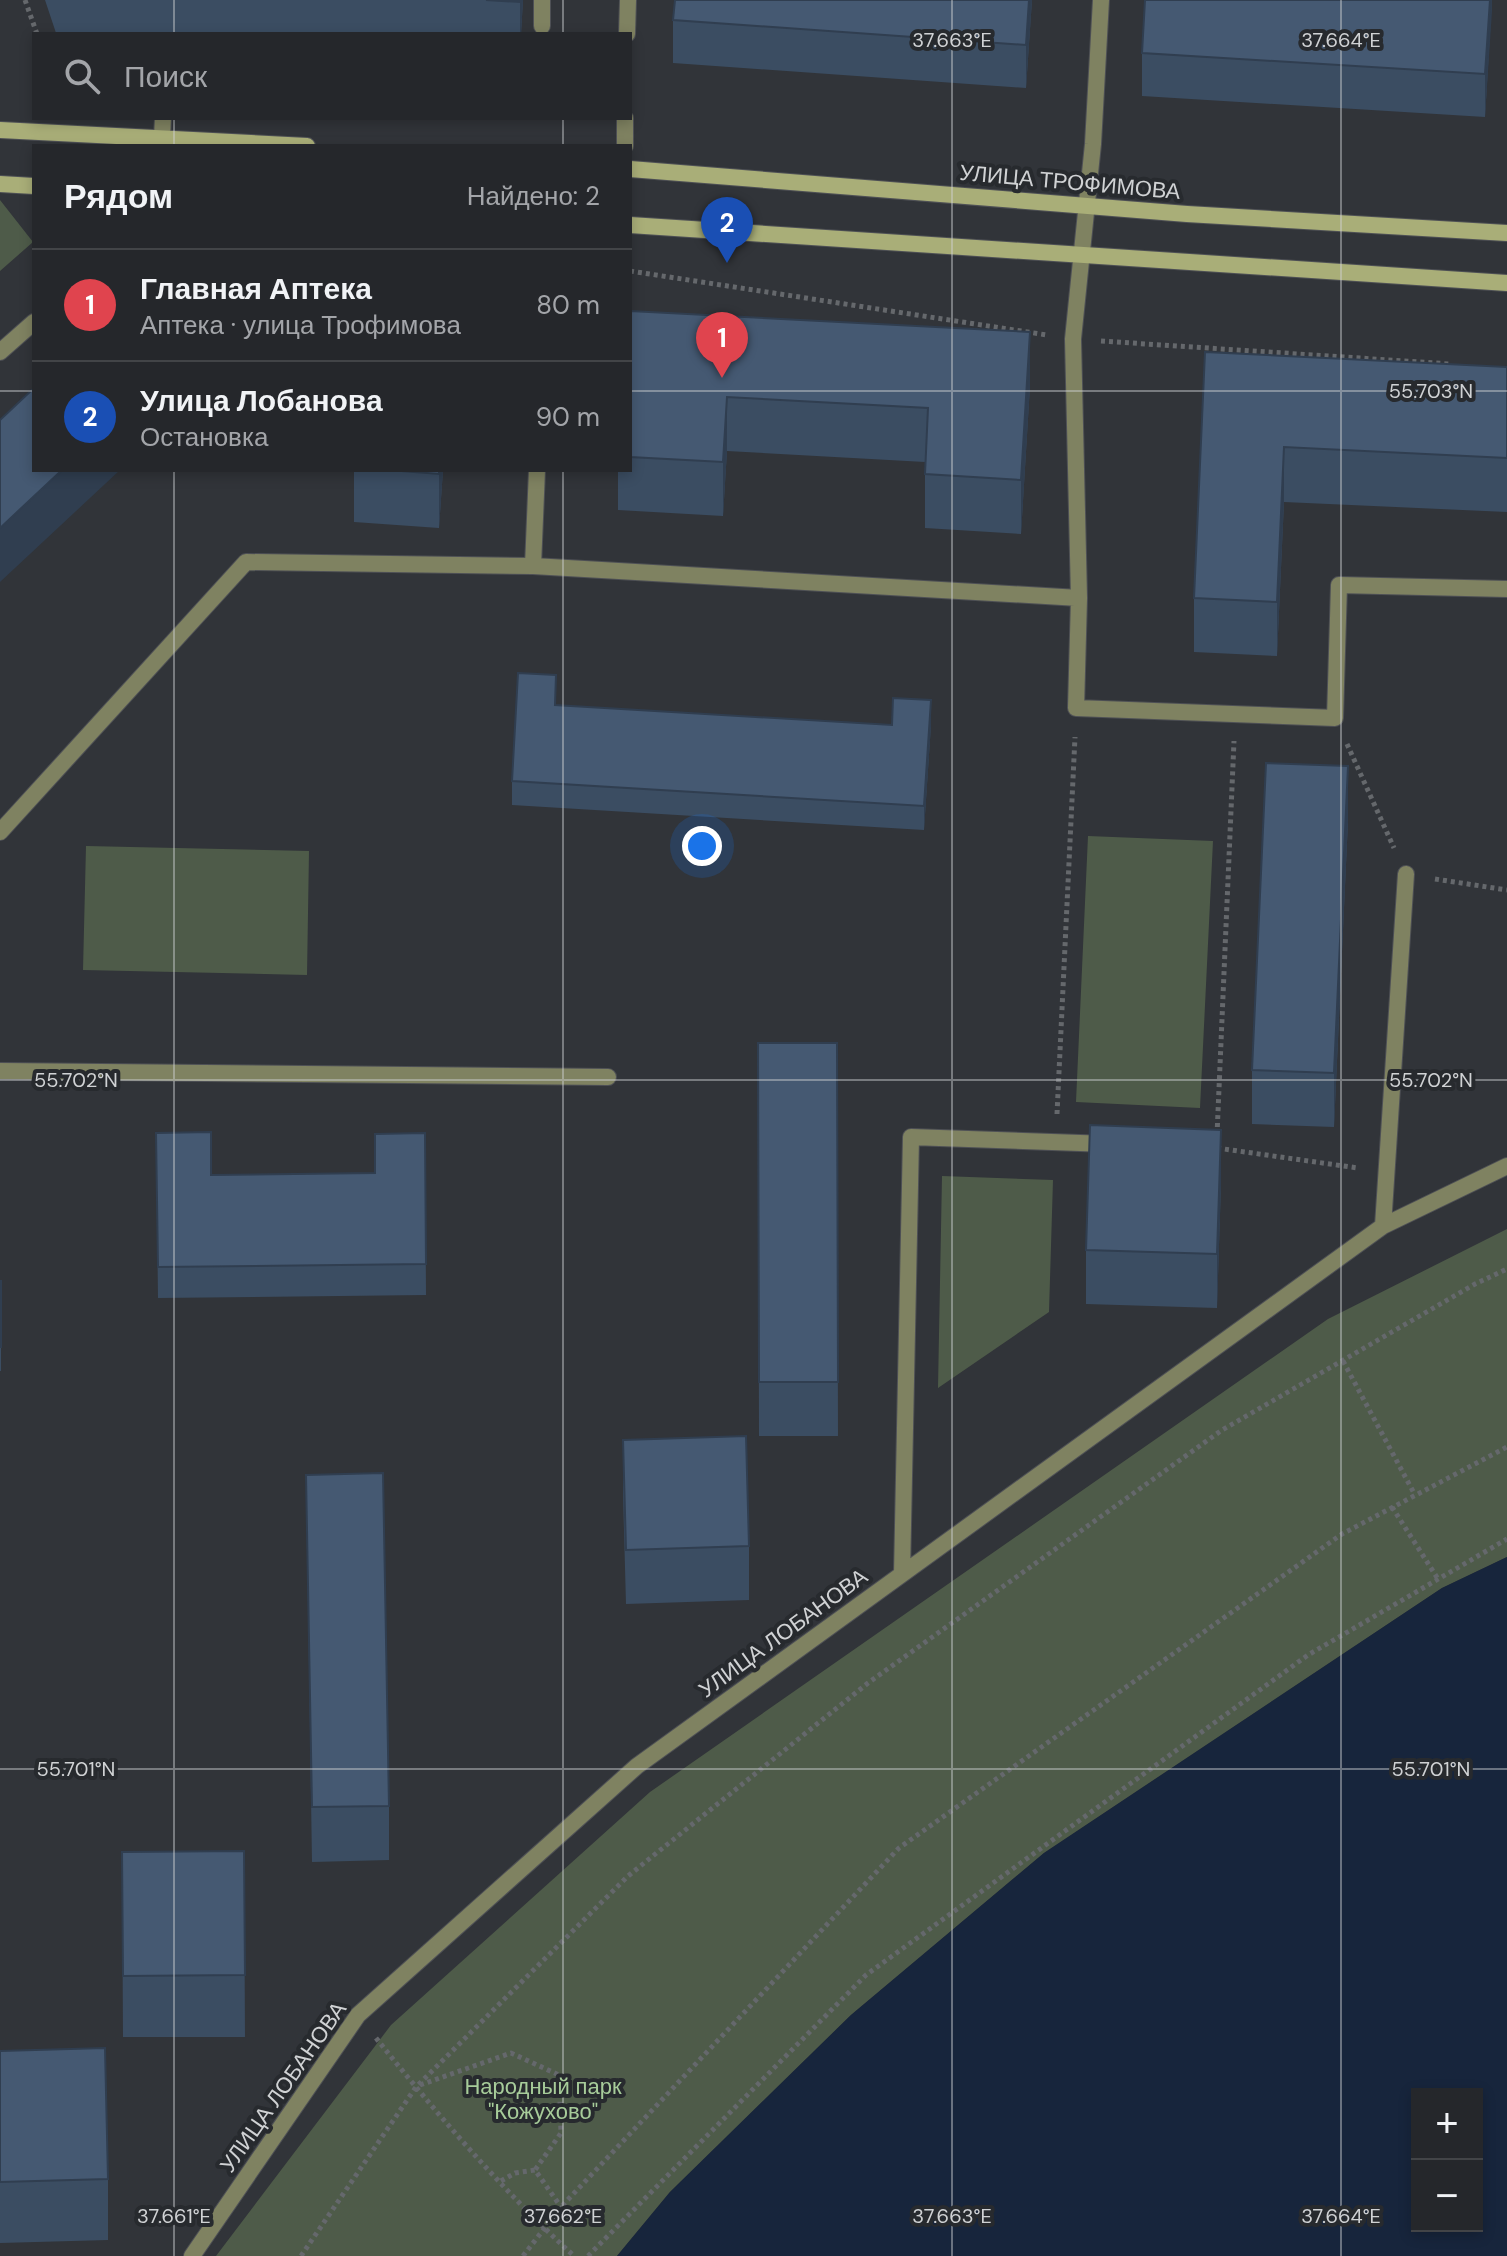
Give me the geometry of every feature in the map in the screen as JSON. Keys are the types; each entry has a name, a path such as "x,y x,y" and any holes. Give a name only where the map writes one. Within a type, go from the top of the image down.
{"main road":[{"path":"0,130 162,137 237,144"},
{"name":"УЛИЦА ТРОФИМОВА","path":"632,169 1187,214 1507,233"},
{"path":"0,184 32,186"},
{"path":"632,225 1507,283"}],"street":[{"path":"542,0 542,26"},
{"path":"627,32 628,0"},
{"path":"1101,0 1088,205 1073,339 1079,598 1076,708 1335,718 1339,585 1507,589"},
{"path":"162,137 163,120"},
{"path":"625,120 625,144"},
{"path":"0,352 32,324"},
{"path":"533,566 537,472"},
{"path":"0,832 246,562 533,566 1079,598"},
{"path":"1383,1226 1406,874"},
{"path":"0,1071 608,1077"},
{"path":"902,1574 911,1137 1129,1145"},
{"name":"УЛИЦА ЛОБАНОВА","path":"192,2256 358,2015 637,1766 1383,1226 1507,1166"}],"path":[{"path":"25,0 36,32"},
{"path":"1056,1142 1076,708"},
{"path":"1235,714 1216,1148 1386,1173"},
{"path":"1335,718 1406,874 1507,890"},
{"path":"301,2256 416,2087 628,1876 868,1683 1222,1430 1475,1284 1507,1269"},
{"path":"1343,1361 1415,1495"},
{"path":"523,2256 561,2207 899,1848 1342,1534 1507,1447"},
{"path":"1392,1507 1438,1579"},
{"path":"588,2256 866,1975 1308,1655 1507,1539"},
{"path":"384,2048 544,2229 574,2256"},
{"path":"416,2087 511,2053 559,2075 561,2133 535,2170 515,2173 501,2181"},
{"path":"535,2170 561,2207"}],"green space":[{"path":"0,200 32,243 0,271"},
{"path":"1088,836 1213,841 1200,1108 1076,1102"},
{"path":"86,846 309,851 307,975 83,970"},
{"path":"942,1176 1053,1180 1049,1312 938,1388"},
{"name":"Народный парк \"Кожухово\"","path":"1507,1229 1507,1557 1442,1588 1044,1853 851,2015 670,2192 617,2256 216,2256 391,2025 650,1792 1328,1319"}],"water":[{"path":"1507,1557 1507,2256 617,2256 670,2192 851,2015 1044,1853 1442,1588"}],"building":[{"path":"675,0 1029,0 1026,45 673,20"},
{"path":"1145,0 1490,0 1485,74 1142,53"},
{"path":"632,311 1030,332 1021,480 925,474 928,408 727,397 723,462 632,457"},
{"path":"1205,352 1507,367 1507,458 1284,447 1277,602 1194,598"},
{"path":"32,390 32,472 60,472 0,528 0,420"},
{"path":"518,673 556,675 555,705 892,725 893,698 931,700 924,806 512,781"},
{"path":"1266,763 1348,766 1334,1073 1252,1070"},
{"path":"758,1043 837,1043 838,1382 759,1382"},
{"path":"1090,1125 1221,1130 1217,1254 1086,1250"},
{"path":"211,1132 211,1175 375,1173 375,1134 425,1133 426,1264 158,1267 156,1133"},
{"path":"1,1281 1,1347 0,1347"},
{"path":"746,1436 749,1546 626,1550 623,1440"},
{"path":"383,1473 389,1806 312,1807 306,1475"},
{"path":"244,1851 245,1975 123,1976 122,1852"},
{"path":"105,2048 108,2179 0,2182 0,2051"}],"place":[{"name":"Улица Лобанова","path":"727,263"},
{"name":"Главная Аптека","path":"722,378"}]}
